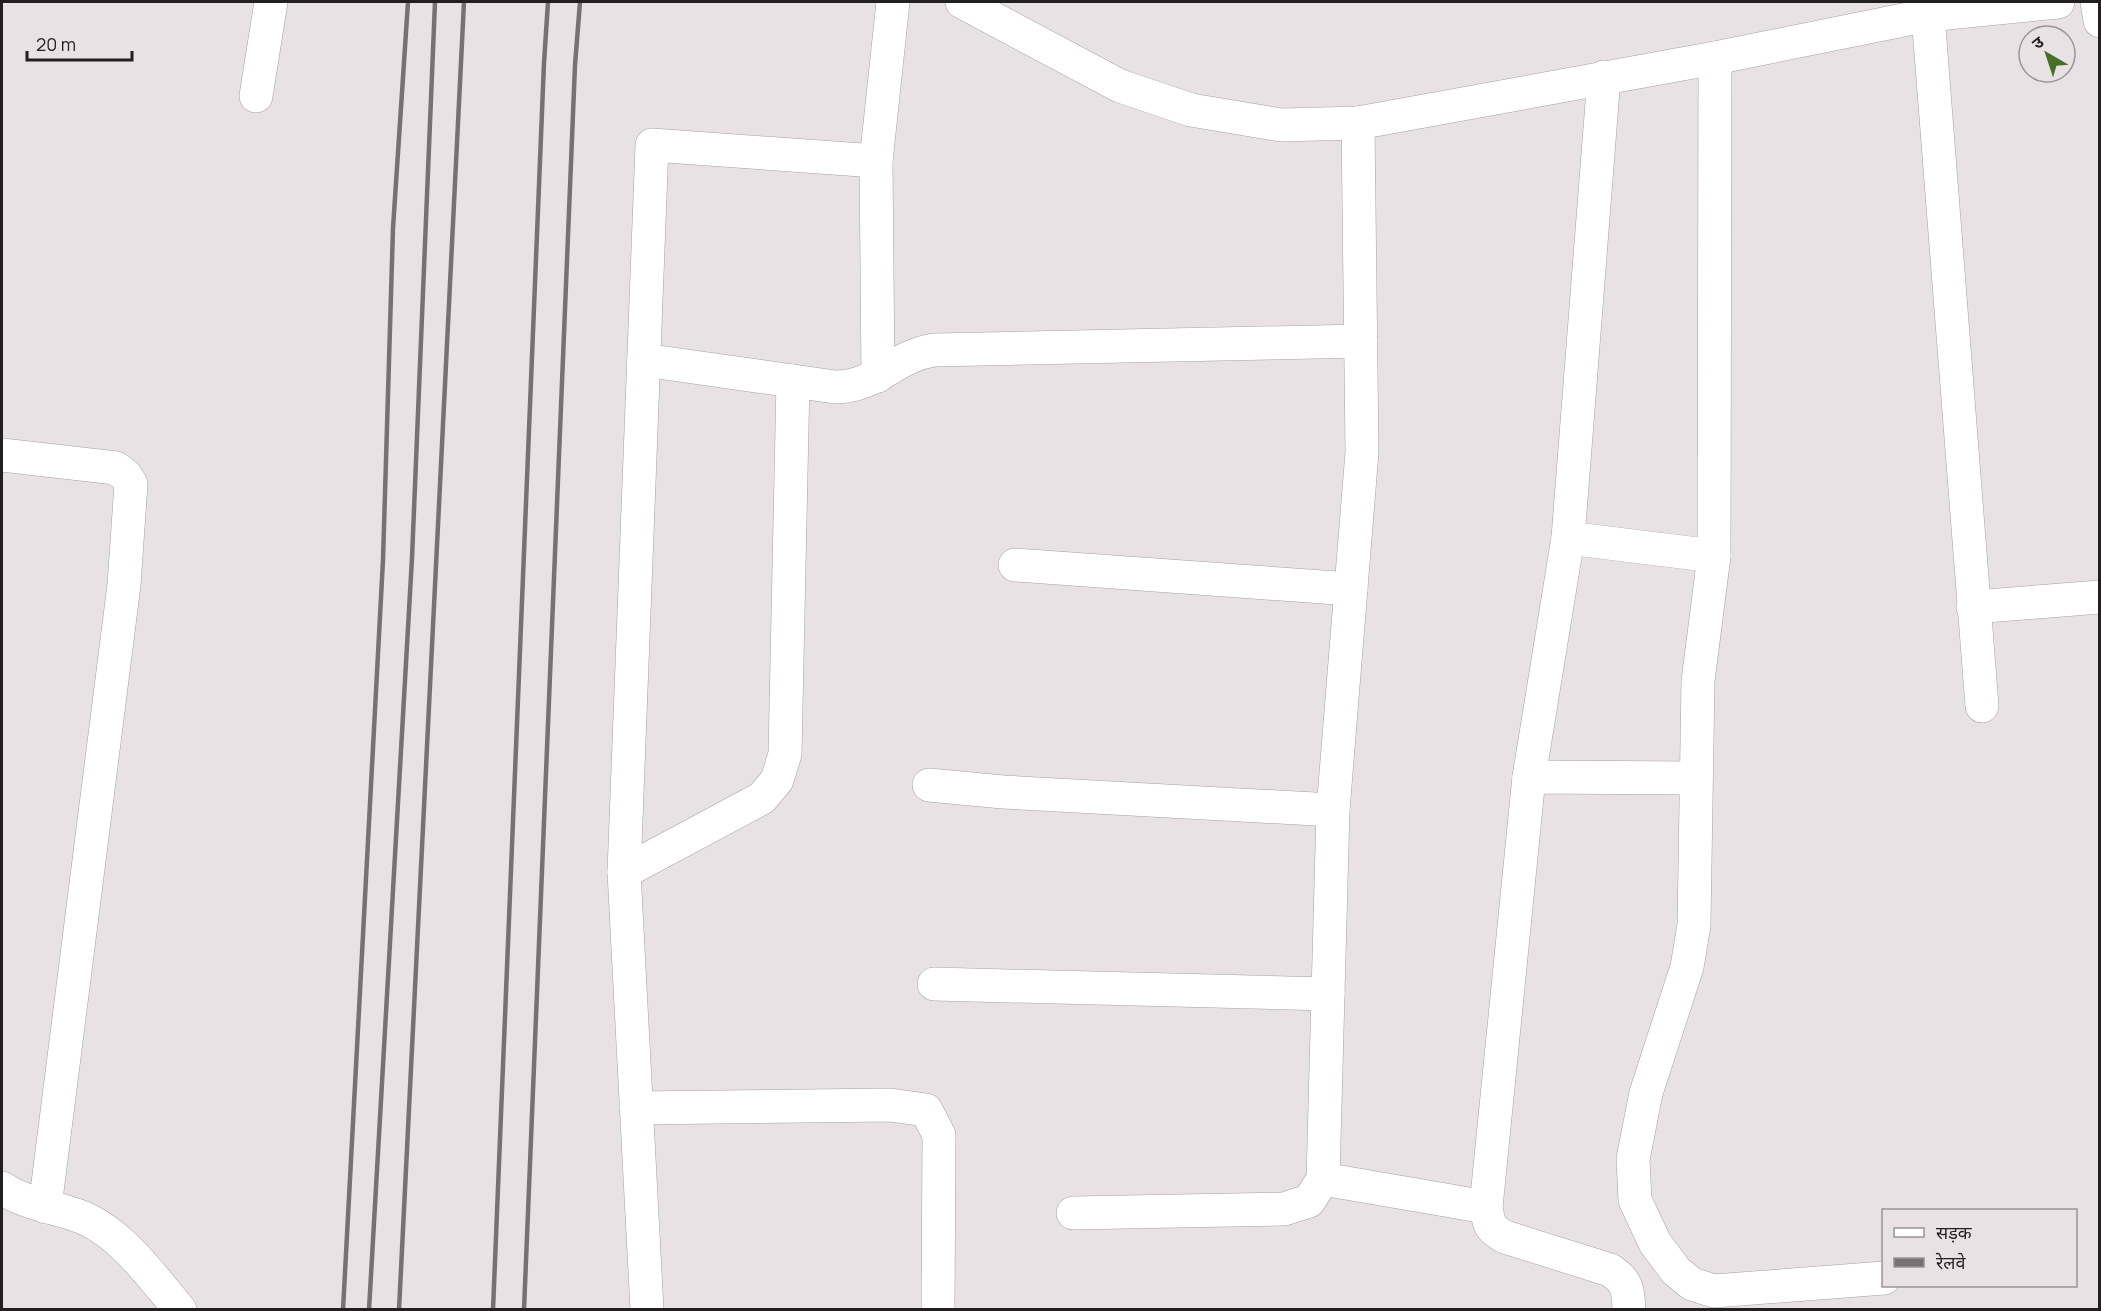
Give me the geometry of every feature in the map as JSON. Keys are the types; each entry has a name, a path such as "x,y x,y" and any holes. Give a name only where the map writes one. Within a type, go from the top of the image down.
{"street":[{"path":"256,96 271,2"},
{"path":"878,376 876,161 893,2"},
{"path":"962,2 1120,86 1191,110 1281,125 1358,123 1715,58 1928,15 2058,2"},
{"path":"2097,2 2100,21"},
{"path":"1928,15 1982,706"},
{"path":"1715,58 1714,556 1698,681 1694,925 1688,967 1646,1092 1633,1159 1635,1200 1655,1243 1676,1271 1692,1284 1714,1291 1882,1278"},
{"path":"1604,77 1568,538 1529,777 1486,1207 1488,1224 1494,1231 1505,1237 1610,1270 1621,1277 1628,1289 1629,1310"},
{"path":"1073,1213 1284,1209 1309,1201 1323,1179 1333,810 1362,452 1358,123"},
{"path":"647,1310 624,872 652,145 876,161"},
{"path":"644,360 835,387 851,387 878,376 907,358 934,350 1361,341"},
{"path":"624,872 762,798 777,780 785,754 793,381"},
{"path":"2,455 116,468 126,476 131,484 124,585 45,1207"},
{"path":"1568,538 1714,556"},
{"path":"1014,565 1351,589"},
{"path":"1973,607 2100,597"},
{"path":"1529,777 1696,778"},
{"path":"929,785 1003,792 1333,810"},
{"path":"934,984 1328,994"},
{"path":"636,1108 890,1105 926,1110 939,1135 938,1310"},
{"path":"1323,1179 1486,1207"},
{"path":"2,1188 18,1199 85,1218 112,1236 134,1255 180,1310"}],"railway":[{"path":"343,1310 383,560 393,228 408,2"},
{"path":"369,1310 412,558 435,2"},
{"path":"399,1310 464,2"},
{"path":"493,1310 548,2"},
{"path":"524,1310 575,65 580,2"}]}
